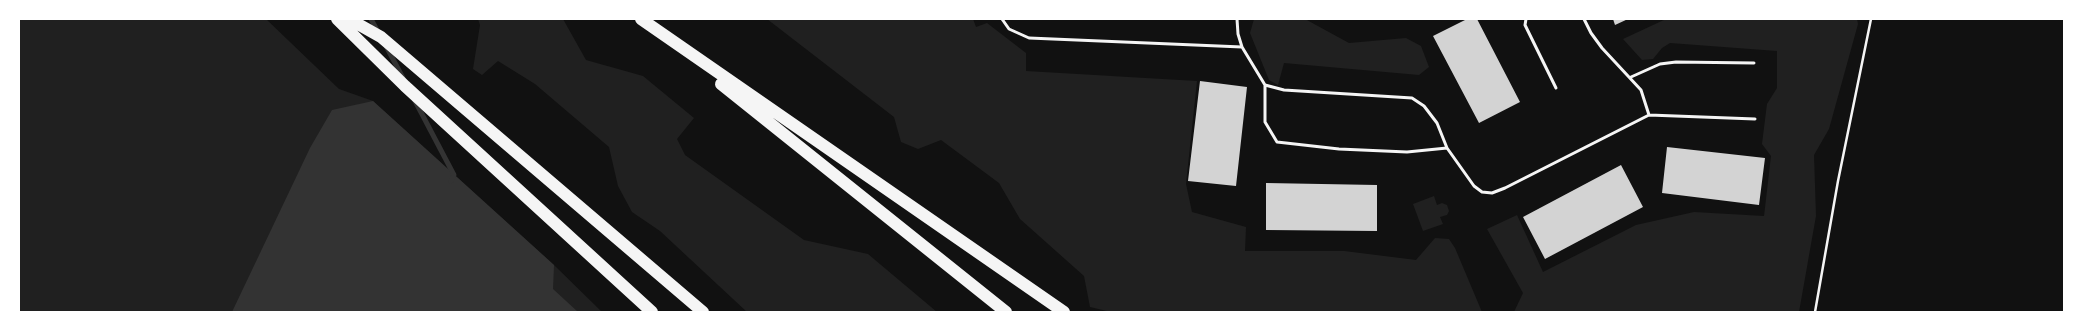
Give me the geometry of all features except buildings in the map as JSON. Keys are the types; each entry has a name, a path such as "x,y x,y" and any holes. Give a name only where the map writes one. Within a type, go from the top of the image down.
{"highway":[{"path":"337,19 405,86 652,312"},
{"path":"349,19 381,37 703,312"},
{"path":"640,19 1006,312"},
{"path":"640,19 1064,312"}],"lane":[{"path":"1002,19 1009,29 1029,38 1242,47"},
{"path":"1238,19 1238,34 1242,47 1265,85 1265,122 1276,142 1340,149 1407,152 1447,148"},
{"path":"1526,19 1526,25 1556,88"},
{"path":"1584,19 1591,33 1602,48 1641,90 1649,115"},
{"path":"1631,78 1660,64 1676,62 1754,63"},
{"path":"1265,85 1284,90 1412,98 1424,106 1437,123 1447,148 1474,186 1482,192 1492,193 1649,115 1755,119"}],"path":[{"path":"1815,312 1838,181 1871,19"}],"shaded area":[{"path":"19,19 266,19 339,89 373,101 554,265 602,312 19,312"},
{"path":"478,19 563,19 586,60 643,76 694,118 677,139 685,155 804,240 868,254 937,312 747,312 660,231 632,212 618,186 609,147 535,84 498,61 482,75 473,69 480,25"},
{"path":"767,19 973,19 976,27 987,23 1026,53 1026,71 1197,81 1186,184 1192,212 1246,227 1245,251 1344,251 1416,260 1435,238 1449,239 1455,248 1482,312 1111,312 1090,307 1084,276 1020,219 999,183 941,140 918,149 901,142 894,117"},
{"path":"1254,19 1305,19 1349,43 1406,38 1421,46 1429,67 1419,75 1284,63 1278,85 1269,80 1250,33"},
{"path":"1666,19 1857,19 1858,24 1829,129 1814,155 1816,216 1799,312 1514,312 1523,293 1487,229 1517,215 1543,272 1636,225 1694,212 1764,216 1771,156 1762,144 1767,104 1777,88 1777,51 1670,43 1662,48 1653,59 1642,60 1623,39"},
{"path":"373,101 554,265 553,289 578,312 232,312 310,148 332,110"},
{"path":"1434,196 1437,205 1442,203 1447,205 1449,211 1447,215 1440,217 1443,224 1423,231 1413,204"}],"waterway":[{"path":"371,19 378,32"},
{"path":"386,46 403,78"},
{"path":"414,99 454,175 451,181"}]}
